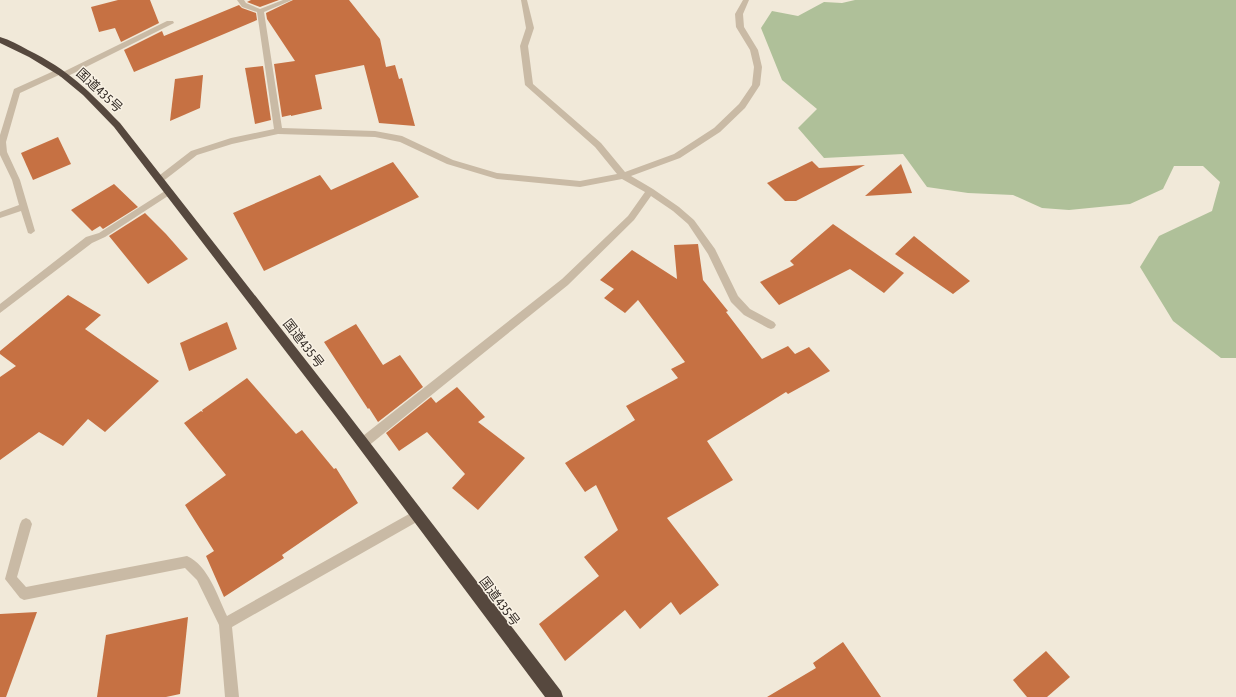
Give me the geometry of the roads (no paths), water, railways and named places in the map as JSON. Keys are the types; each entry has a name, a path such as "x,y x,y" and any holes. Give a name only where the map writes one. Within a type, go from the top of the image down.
{"highway":[{"name":"国道435号","path":"0,40 21,49 61,73 82,88 117,125 363,443 555,697"}],"street":[{"path":"240,0 244,5 260,11 289,0"},
{"path":"524,0 530,28 524,46 529,85 598,145 623,176 650,191 692,222 712,252 734,299 747,312 771,325"},
{"path":"159,180 194,153 231,141 278,131 375,134 402,139 450,162 497,176 580,184 623,176 677,156 717,130 742,106 756,85 758,67 754,50 740,27 739,14 746,0"},
{"path":"260,11 278,131"},
{"path":"31,231 23,207 22,196 16,180 1,152 2,142 17,91 61,73 170,23"},
{"path":"363,443 566,282 631,218 650,191"},
{"path":"0,309 89,240 102,235 168,192"},
{"path":"0,215 23,207"},
{"path":"225,624 418,515"},
{"path":"26,524 11,579 24,594 187,562 202,576 225,624 232,697"}]}
